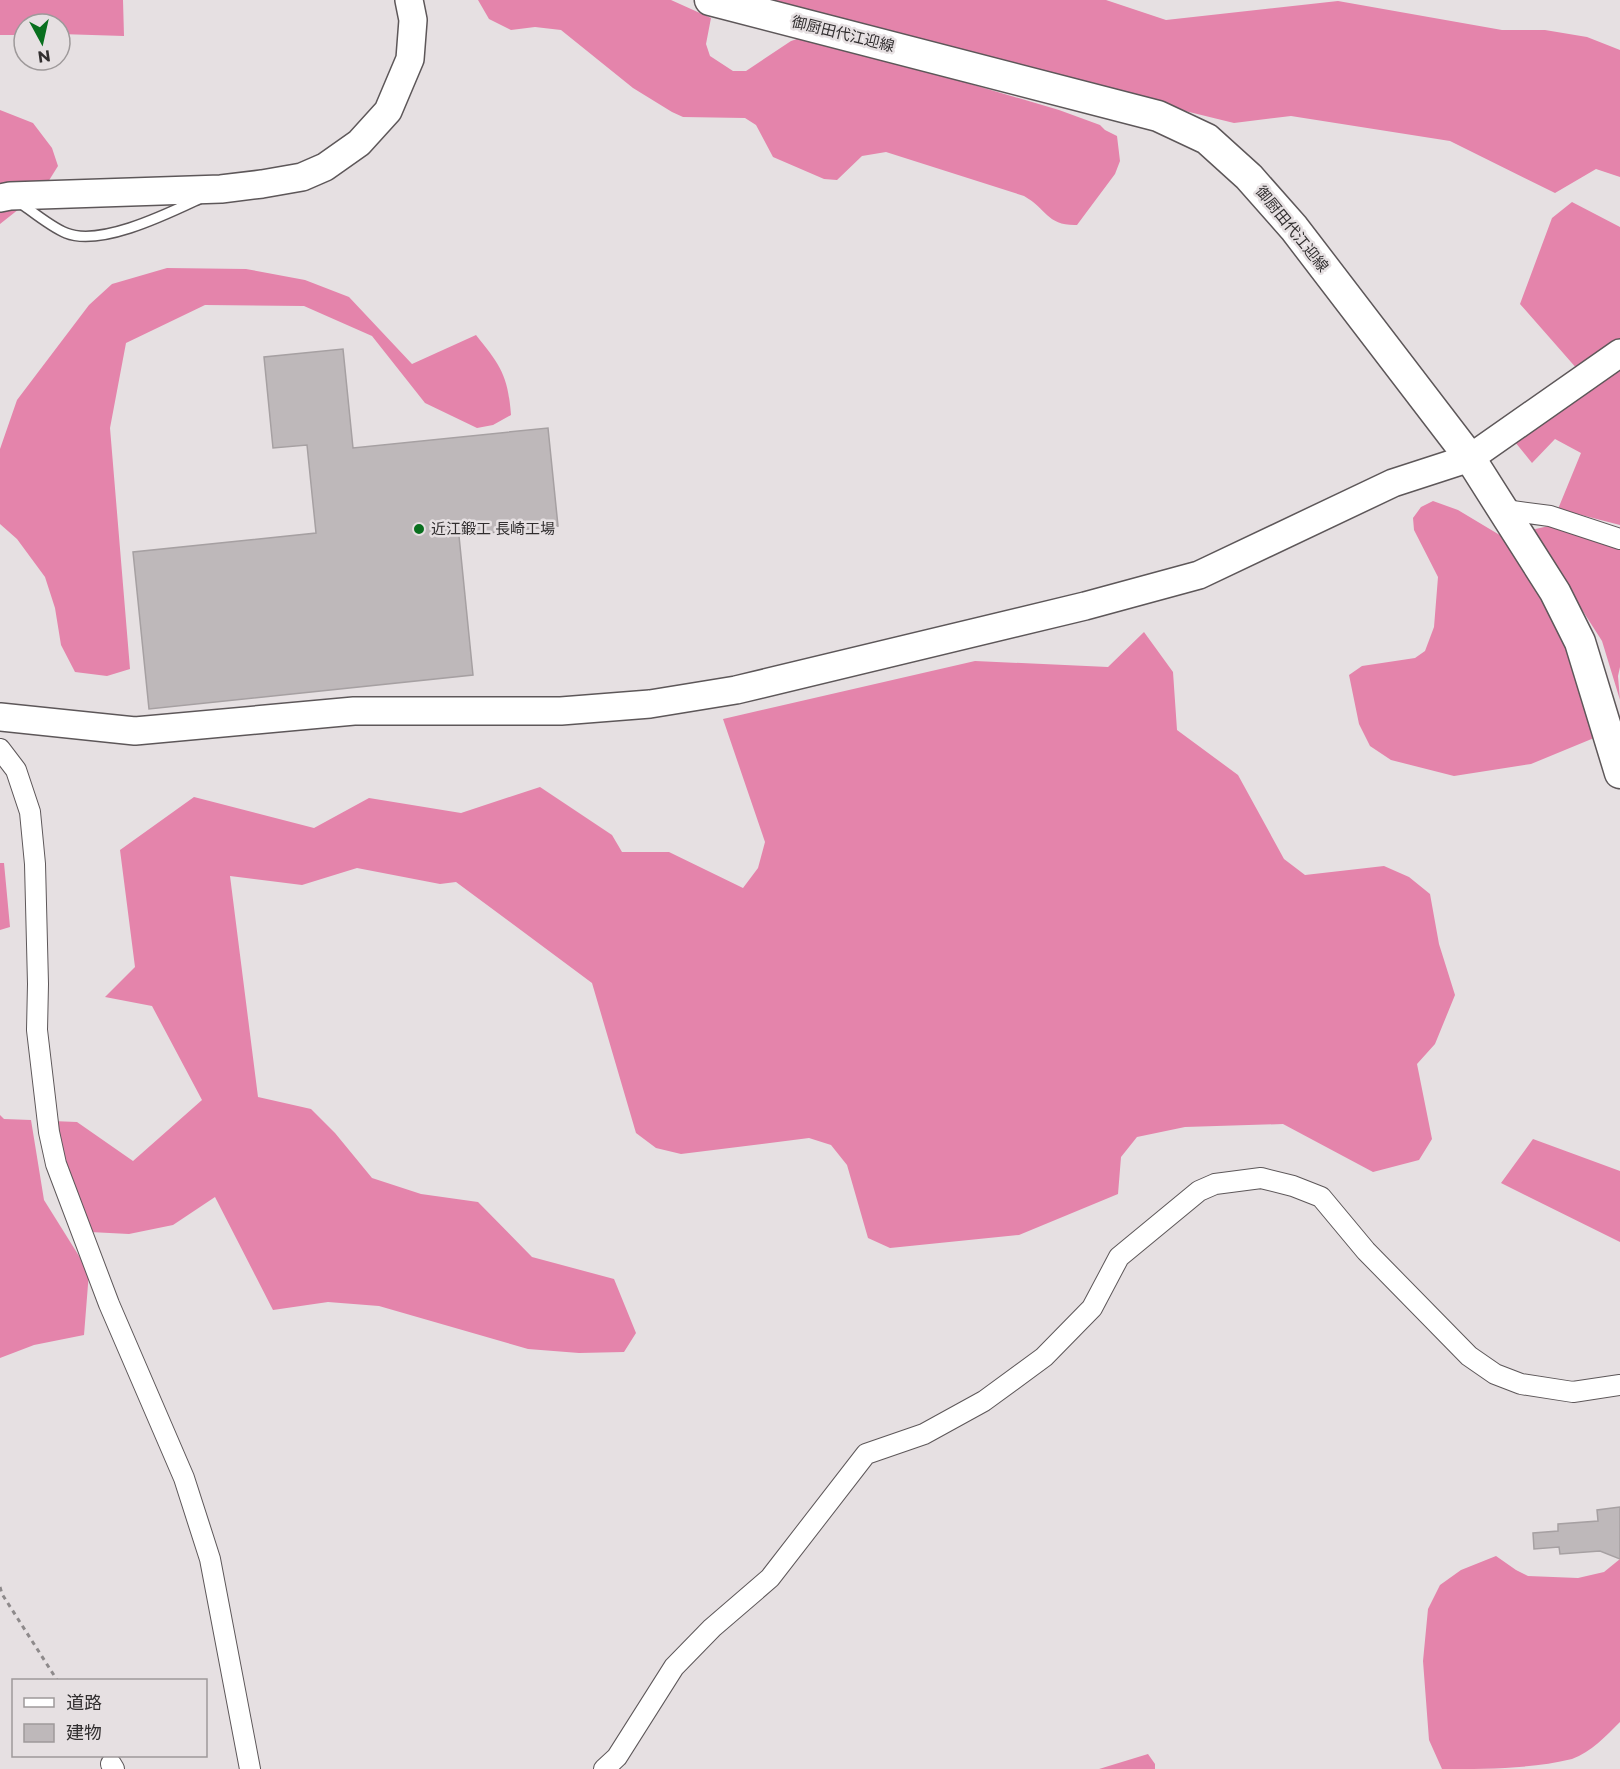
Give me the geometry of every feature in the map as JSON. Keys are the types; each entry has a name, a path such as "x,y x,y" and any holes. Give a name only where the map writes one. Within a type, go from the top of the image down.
{"main road":[{"name":"御厨田代江迎線","path":"710,0 1158,116 1207,139 1249,177 1294,228 1470,458 1505,510 1555,592 1580,642 1620,773"}],"street":[{"path":"5,197 221,189 302,177 325,167 359,143 388,111 410,59 413,21 409,0"},
{"path":"0,717 135,731 354,711 561,711 650,704 736,690 1085,606 1199,574 1393,483 1470,458 1620,353"},
{"path":"1505,510 1550,516 1620,539"},
{"path":"0,749 16,770 30,812 35,864 38,1030 49,1132 56,1164 109,1304 184,1478 210,1559 250,1769"},
{"path":"604,1769 617,1757 674,1667 712,1628 770,1578 866,1454 924,1434 984,1401 1044,1357 1092,1308 1119,1257 1199,1191 1215,1184 1261,1178 1293,1186 1321,1197 1366,1251 1461,1348 1495,1374 1521,1384 1573,1392 1620,1385"}],"lane":[{"path":"5,197 66,233 88,238 136,227 221,189"}],"path":[{"path":"0,1587 2,1594 56,1679"}],"shaded area":[{"path":"0,0 123,0 124,36 72,34 72,12 12,12 12,35 0,35"},
{"path":"478,0 671,0 711,18 706,44 710,56 733,71 746,71 791,41 803,37 818,39 1059,110 1100,125 1117,136 1120,161 1115,174 1077,225 1067,225 1053,220 1024,196 886,152 862,156 837,180 824,179 773,157 756,125 745,118 683,117 633,88 561,30 535,27 511,30 489,19"},
{"path":"741,0 1106,0 1166,20 1338,1 1502,30 1545,30 1587,37 1620,50 1620,177 1596,169 1555,193 1450,141 1291,116 1234,123"},
{"path":"0,110 33,123 52,148 58,166 43,190 0,224"},
{"path":"1572,202 1620,227 1620,340 1578,370 1520,304 1552,218"},
{"path":"167,268 246,269 305,280 349,297 412,364 476,335 505,380 511,415 493,425 477,428 425,403 372,336 304,306 205,305 126,343 110,428 130,669 107,676 75,672 61,645 55,608 45,577 17,539 0,524 0,449 17,400 89,305 112,284"},
{"path":"1620,368 1620,525 1558,509 1581,453 1555,439 1532,463 1515,442"},
{"path":"1433,501 1458,510 1503,537 1578,652 1594,738 1531,764 1454,776 1391,760 1370,746 1359,724 1349,675 1362,666 1415,658 1425,651 1434,627 1438,577 1414,530 1413,518 1421,507"},
{"path":"1553,525 1620,546 1620,667 1618,676 1620,700 1602,641 1531,530"},
{"path":"1144,632 1173,672 1177,730 1238,775 1284,859 1305,875 1384,866 1409,877 1430,894 1439,944 1455,995 1435,1044 1417,1064 1432,1139 1419,1160 1373,1172 1283,1124 1185,1127 1137,1137 1121,1157 1118,1194 1019,1235 890,1248 868,1238 847,1165 831,1145 809,1138 681,1154 656,1148 636,1133 592,983 456,882 440,884 357,868 302,885 230,876 258,1097 311,1109 335,1133 372,1178 421,1194 478,1202 532,1257 614,1279 636,1333 624,1352 579,1353 528,1349 379,1306 328,1302 273,1310 215,1197 173,1225 129,1234 90,1232 52,1121 77,1122 133,1161 202,1100 152,1006 105,997 135,967 120,850 194,797 314,828 369,798 461,813 540,787 612,835 622,852 669,852 743,888 758,868 765,842 723,719 975,661 1108,667"},
{"path":"0,863 4,863 10,927 0,930"},
{"path":"0,1115 4,1119 31,1120 44,1200 89,1272 84,1335 34,1345 0,1358"},
{"path":"1533,1139 1620,1171 1620,1242 1501,1183"},
{"path":"1496,1556 1528,1576 1578,1578 1604,1572 1620,1559 1620,1722 1592,1748 1572,1759 1524,1767 1442,1769 1429,1740 1423,1661 1428,1609 1440,1585 1461,1570"},
{"path":"1148,1754 1155,1764 1155,1769 1099,1769"}],"building":[{"name":"近江鍛工 長崎工場","path":"343,349 353,448 548,428 558,526 459,536 473,675 149,709 133,552 316,533 307,445 273,448 264,357"},
{"path":"1620,1507 1620,1559 1600,1551 1560,1554 1559,1547 1534,1549 1533,1533 1558,1531 1558,1524 1598,1521 1597,1510"}],"place":[{"name":"近江鍛工 長崎工場","path":"419,529"}]}
